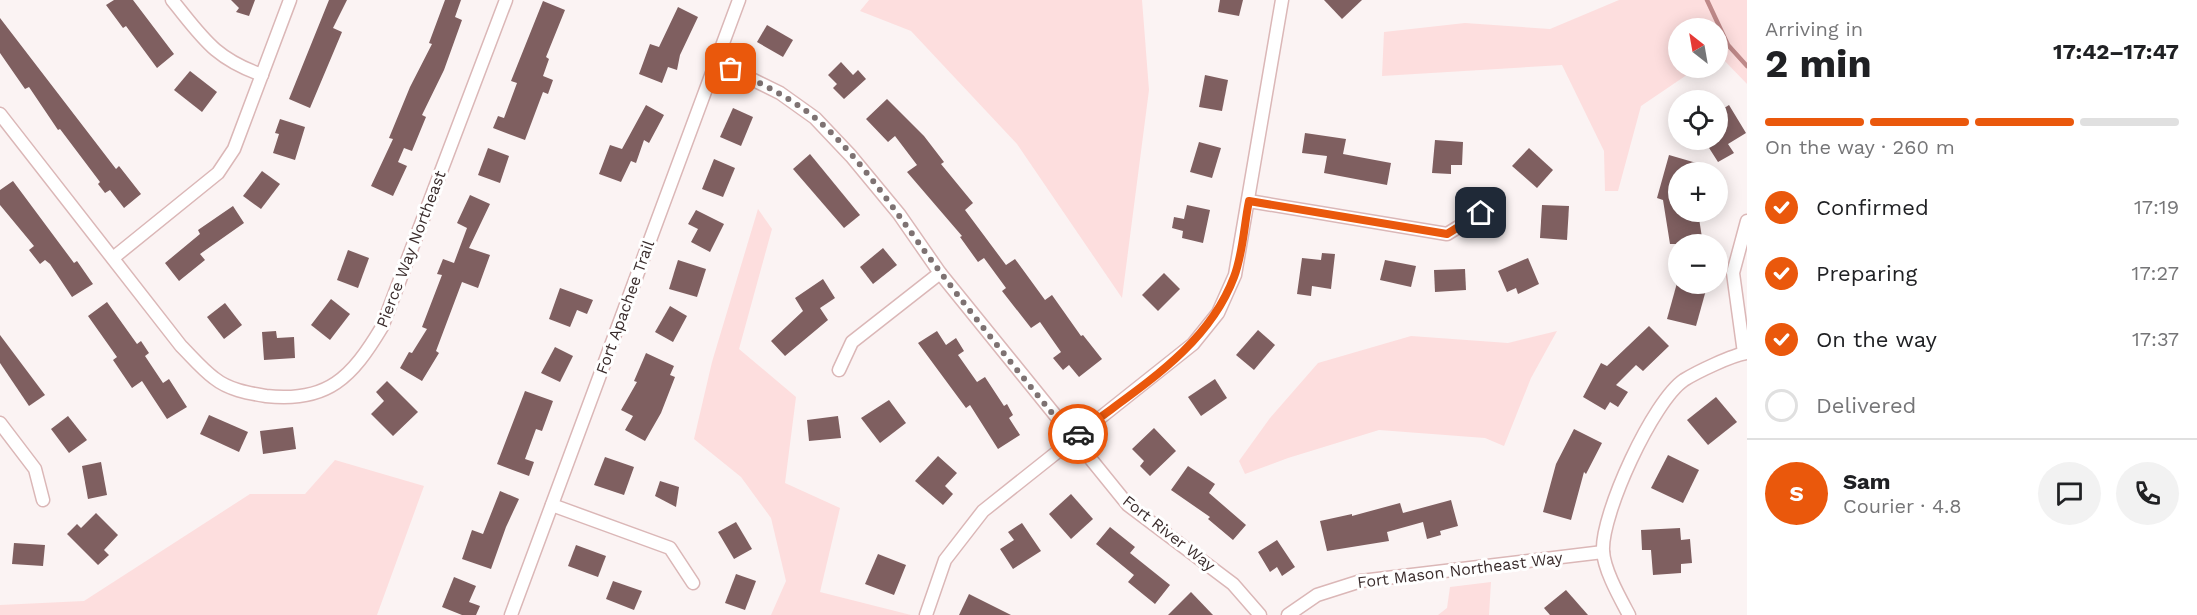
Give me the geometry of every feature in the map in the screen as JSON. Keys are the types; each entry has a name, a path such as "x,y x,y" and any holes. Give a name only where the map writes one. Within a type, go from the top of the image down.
{"street":[{"path":"172,0 208,44 233,65 262,75"},
{"path":"113,258 218,173 234,149 290,0"},
{"name":"Pierce Way Northeast","path":"0,114 181,346 215,379 244,393 281,398 306,398 338,384 363,360 382,327 506,0"},
{"name":"Fort Apachee Trail","path":"511,615 738,0"},
{"path":"926,615 945,560 983,511 1193,344 1218,313 1235,275 1282,0"},
{"name":"Fort River Way","path":"715,61 780,93 816,118 899,214 940,273 1128,505 1233,584 1260,615"},
{"path":"1249,201 1447,234 1481,213"},
{"path":"1629,615 1615,590 1603,552 1613,501 1650,421 1683,381 1746,353 1733,273 1747,221"},
{"path":"839,370 852,342 940,273"},
{"path":"0,423 35,469 43,500"},
{"path":"552,505 670,548 693,583"},
{"name":"Fort Mason Northeast Way","path":"1288,615 1317,595 1361,581 1603,552"}],"shaded area":[{"path":"869,0 1142,0 1149,90 1122,298 1017,144 911,31 860,11"},
{"path":"1619,0 1747,0 1747,84 1728,64 1728,18 1668,18 1668,78 1682,78 1641,106 1618,191 1605,191 1604,151 1562,65 1382,76 1384,32 1465,23 1550,29"},
{"path":"758,209 772,229 739,349 796,397 785,483 840,508 820,592 911,615 771,615 786,581 771,518 741,477 694,439 712,362"},
{"path":"1557,331 1531,378 1504,446 1485,438 1379,430 1245,474 1239,461 1270,418 1318,363 1411,336 1508,343"},
{"path":"335,460 424,486 377,615 0,615 0,605 84,601 250,494 305,494"},
{"path":"1491,582 1489,615 1438,615 1447,608 1450,587"}],"building":[{"path":"114,0 133,0 174,54 157,68 126,26 123,28 106,5"},
{"path":"231,0 255,0 249,16 236,12 239,8"},
{"path":"329,0 347,0 333,28 342,32 310,108 289,99"},
{"path":"445,0 461,0 455,17 462,20 444,70 422,115 426,117 412,151 404,148 398,162 407,166 393,196 371,186 393,139 389,138 410,87 432,44 429,43"},
{"path":"1220,0 1243,0 1239,16 1218,12"},
{"path":"1324,0 1362,0 1342,19"},
{"path":"543,1 565,10 546,57 549,59 543,76 553,80 548,94 543,92 525,140 493,128 498,116 504,118 517,83 511,81"},
{"path":"678,7 698,17 680,55 677,70 668,67 662,83 639,74 650,44 659,47"},
{"path":"0,18 116,169 119,166 141,194 124,208 110,190 105,193 98,184 100,182 60,129 58,130 29,87 25,89 0,53"},
{"path":"767,25 793,40 783,57 757,42"},
{"path":"841,62 853,75 858,70 866,79 844,99 833,88 837,84 828,75"},
{"path":"190,71 217,92 202,112 174,90"},
{"path":"1205,75 1228,80 1222,111 1199,107"},
{"path":"887,99 924,136 944,162 941,164 973,203 965,210 1006,265 1015,259 1045,300 1052,295 1081,336 1083,335 1102,359 1079,377 1069,365 1063,370 1053,358 1061,352 1040,322 1031,328 1002,291 1006,288 984,258 978,262 960,237 962,236 907,172 917,165 895,136 888,142 866,119"},
{"path":"646,105 664,115 649,143 644,140 636,163 631,161 621,182 599,174 610,145 622,149"},
{"path":"1728,106 1746,133 1728,144"},
{"path":"733,108 753,117 741,146 720,137"},
{"path":"280,119 305,127 295,160 273,153 279,134 275,133"},
{"path":"1305,133 1346,139 1343,154 1391,163 1387,185 1324,173 1327,156 1302,153"},
{"path":"1435,140 1463,142 1462,165 1451,165 1451,174 1432,173"},
{"path":"1199,142 1221,148 1212,178 1190,172"},
{"path":"1728,144 1734,153 1718,162 1710,150 1728,150"},
{"path":"488,148 509,156 500,183 478,175"},
{"path":"1529,148 1553,170 1537,188 1512,166"},
{"path":"810,154 860,215 844,228 793,169"},
{"path":"1669,155 1693,162 1668,162 1668,222 1700,222 1701,234 1668,234 1663,200 1657,198"},
{"path":"714,159 735,168 723,197 702,189"},
{"path":"262,171 280,184 261,209 243,196"},
{"path":"13,181 74,263 77,261 93,284 72,297 50,264 45,260 40,264 29,250 34,246 0,205 0,190"},
{"path":"470,195 490,204 469,248 490,255 478,288 462,282 436,351 439,353 422,381 400,368 427,329 422,327 442,275 437,274 443,259 454,263 467,228 457,223"},
{"path":"1187,205 1210,210 1203,243 1182,238 1183,231 1172,228 1174,217 1184,219"},
{"path":"1542,205 1569,206 1567,240 1540,238"},
{"path":"233,206 244,223 200,254 205,260 179,281 165,263 200,234 198,230"},
{"path":"696,210 724,224 710,252 691,242 698,229 688,224"},
{"path":"883,248 897,265 873,284 860,267"},
{"path":"348,250 369,258 358,288 337,280"},
{"path":"1322,253 1335,254 1331,289 1312,286 1311,296 1297,294 1302,258 1321,260"},
{"path":"1528,258 1539,284 1518,294 1516,288 1507,292 1498,271"},
{"path":"678,260 706,269 697,297 669,289"},
{"path":"1385,260 1416,266 1411,287 1380,280"},
{"path":"1465,269 1466,290 1435,292 1434,270"},
{"path":"1164,273 1180,289 1158,311 1142,295"},
{"path":"823,279 835,298 820,308 828,320 785,356 771,341 803,311 795,298"},
{"path":"560,288 593,300 587,314 577,310 570,327 549,319"},
{"path":"1674,294 1705,294 1696,326 1667,319"},
{"path":"331,299 350,314 330,340 311,325"},
{"path":"107,302 137,344 141,341 149,353 145,356 163,383 169,379 187,407 167,419 142,381 132,388 113,360 117,357 88,316"},
{"path":"225,303 242,325 224,339 207,317"},
{"path":"670,306 687,316 673,342 655,332"},
{"path":"1649,326 1669,346 1643,371 1636,365 1616,385 1628,392 1618,407 1610,402 1605,410 1583,397 1601,363 1607,366"},
{"path":"1258,330 1275,345 1254,370 1236,355"},
{"path":"276,331 277,338 294,337 295,358 264,360 262,332"},
{"path":"937,331 946,345 956,338 964,351 958,355 977,382 985,377 1004,406 1007,404 1013,415 1009,418 1020,435 998,449 970,405 966,408 918,343"},
{"path":"0,335 45,395 29,406 0,363"},
{"path":"555,347 573,356 560,382 541,373"},
{"path":"646,353 674,366 670,375 675,377 661,413 645,441 625,430 633,416 621,410 637,382 634,381"},
{"path":"1215,379 1227,398 1201,416 1188,397"},
{"path":"387,381 418,412 393,436 371,414 384,401 376,392"},
{"path":"525,391 553,401 542,431 536,429 525,459 534,462 529,476 497,464"},
{"path":"1716,397 1737,422 1708,445 1687,420"},
{"path":"889,400 906,423 880,443 861,418"},
{"path":"209,415 248,432 239,452 200,434"},
{"path":"68,416 87,440 69,453 51,429"},
{"path":"838,416 841,438 809,441 807,420"},
{"path":"293,427 296,449 263,454 260,431"},
{"path":"1154,428 1176,451 1150,476 1140,466 1144,461 1132,449"},
{"path":"1574,429 1602,443 1586,474 1584,472 1571,520 1543,512 1556,464"},
{"path":"1668,455 1699,470 1683,503 1651,488"},
{"path":"938,456 957,473 945,486 953,494 943,505 915,481"},
{"path":"605,457 634,467 624,495 594,485"},
{"path":"101,462 107,495 88,499 82,466"},
{"path":"1188,466 1215,484 1209,493 1246,525 1233,540 1208,519 1210,517 1171,490"},
{"path":"660,481 679,487 676,507 655,496"},
{"path":"500,491 519,499 491,569 462,559 472,530 483,534"},
{"path":"1071,494 1093,519 1071,539 1049,514"},
{"path":"1451,500 1458,526 1440,531 1441,535 1427,539 1423,522 1387,532 1389,541 1327,551 1320,521 1352,514 1352,516 1400,503 1403,513"},
{"path":"96,513 118,535 104,550 109,555 98,565 67,534 77,524 81,528"},
{"path":"736,522 752,549 734,559 718,532"},
{"path":"1022,523 1041,551 1013,569 1000,549 1014,540 1008,532"},
{"path":"1110,527 1135,547 1130,553 1170,585 1155,604 1128,582 1134,575 1096,544"},
{"path":"1680,528 1681,540 1690,539 1692,563 1681,564 1681,573 1653,575 1651,550 1642,550 1641,530"},
{"path":"1277,540 1295,567 1282,576 1277,567 1270,572 1258,552"},
{"path":"14,543 45,545 43,566 12,564"},
{"path":"576,545 606,556 598,577 568,566"},
{"path":"878,554 906,565 894,595 865,584"},
{"path":"736,574 756,581 745,610 725,603"},
{"path":"454,577 476,586 469,602 480,606 476,615 462,615 442,607"},
{"path":"613,581 642,591 634,610 606,599"},
{"path":"1566,590 1588,615 1550,615 1544,608"},
{"path":"1191,592 1213,615 1168,615"},
{"path":"969,594 1011,615 959,615"}],"waterway":[{"path":"1707,0 1728,45 1747,66"}],"way so far":[{"path":"731,69 780,93 816,118 899,214 940,273 1072,438 1078,434"}],"route":[{"path":"1078,434 1193,344 1218,313 1235,275 1249,201 1447,234 1481,213"}]}
